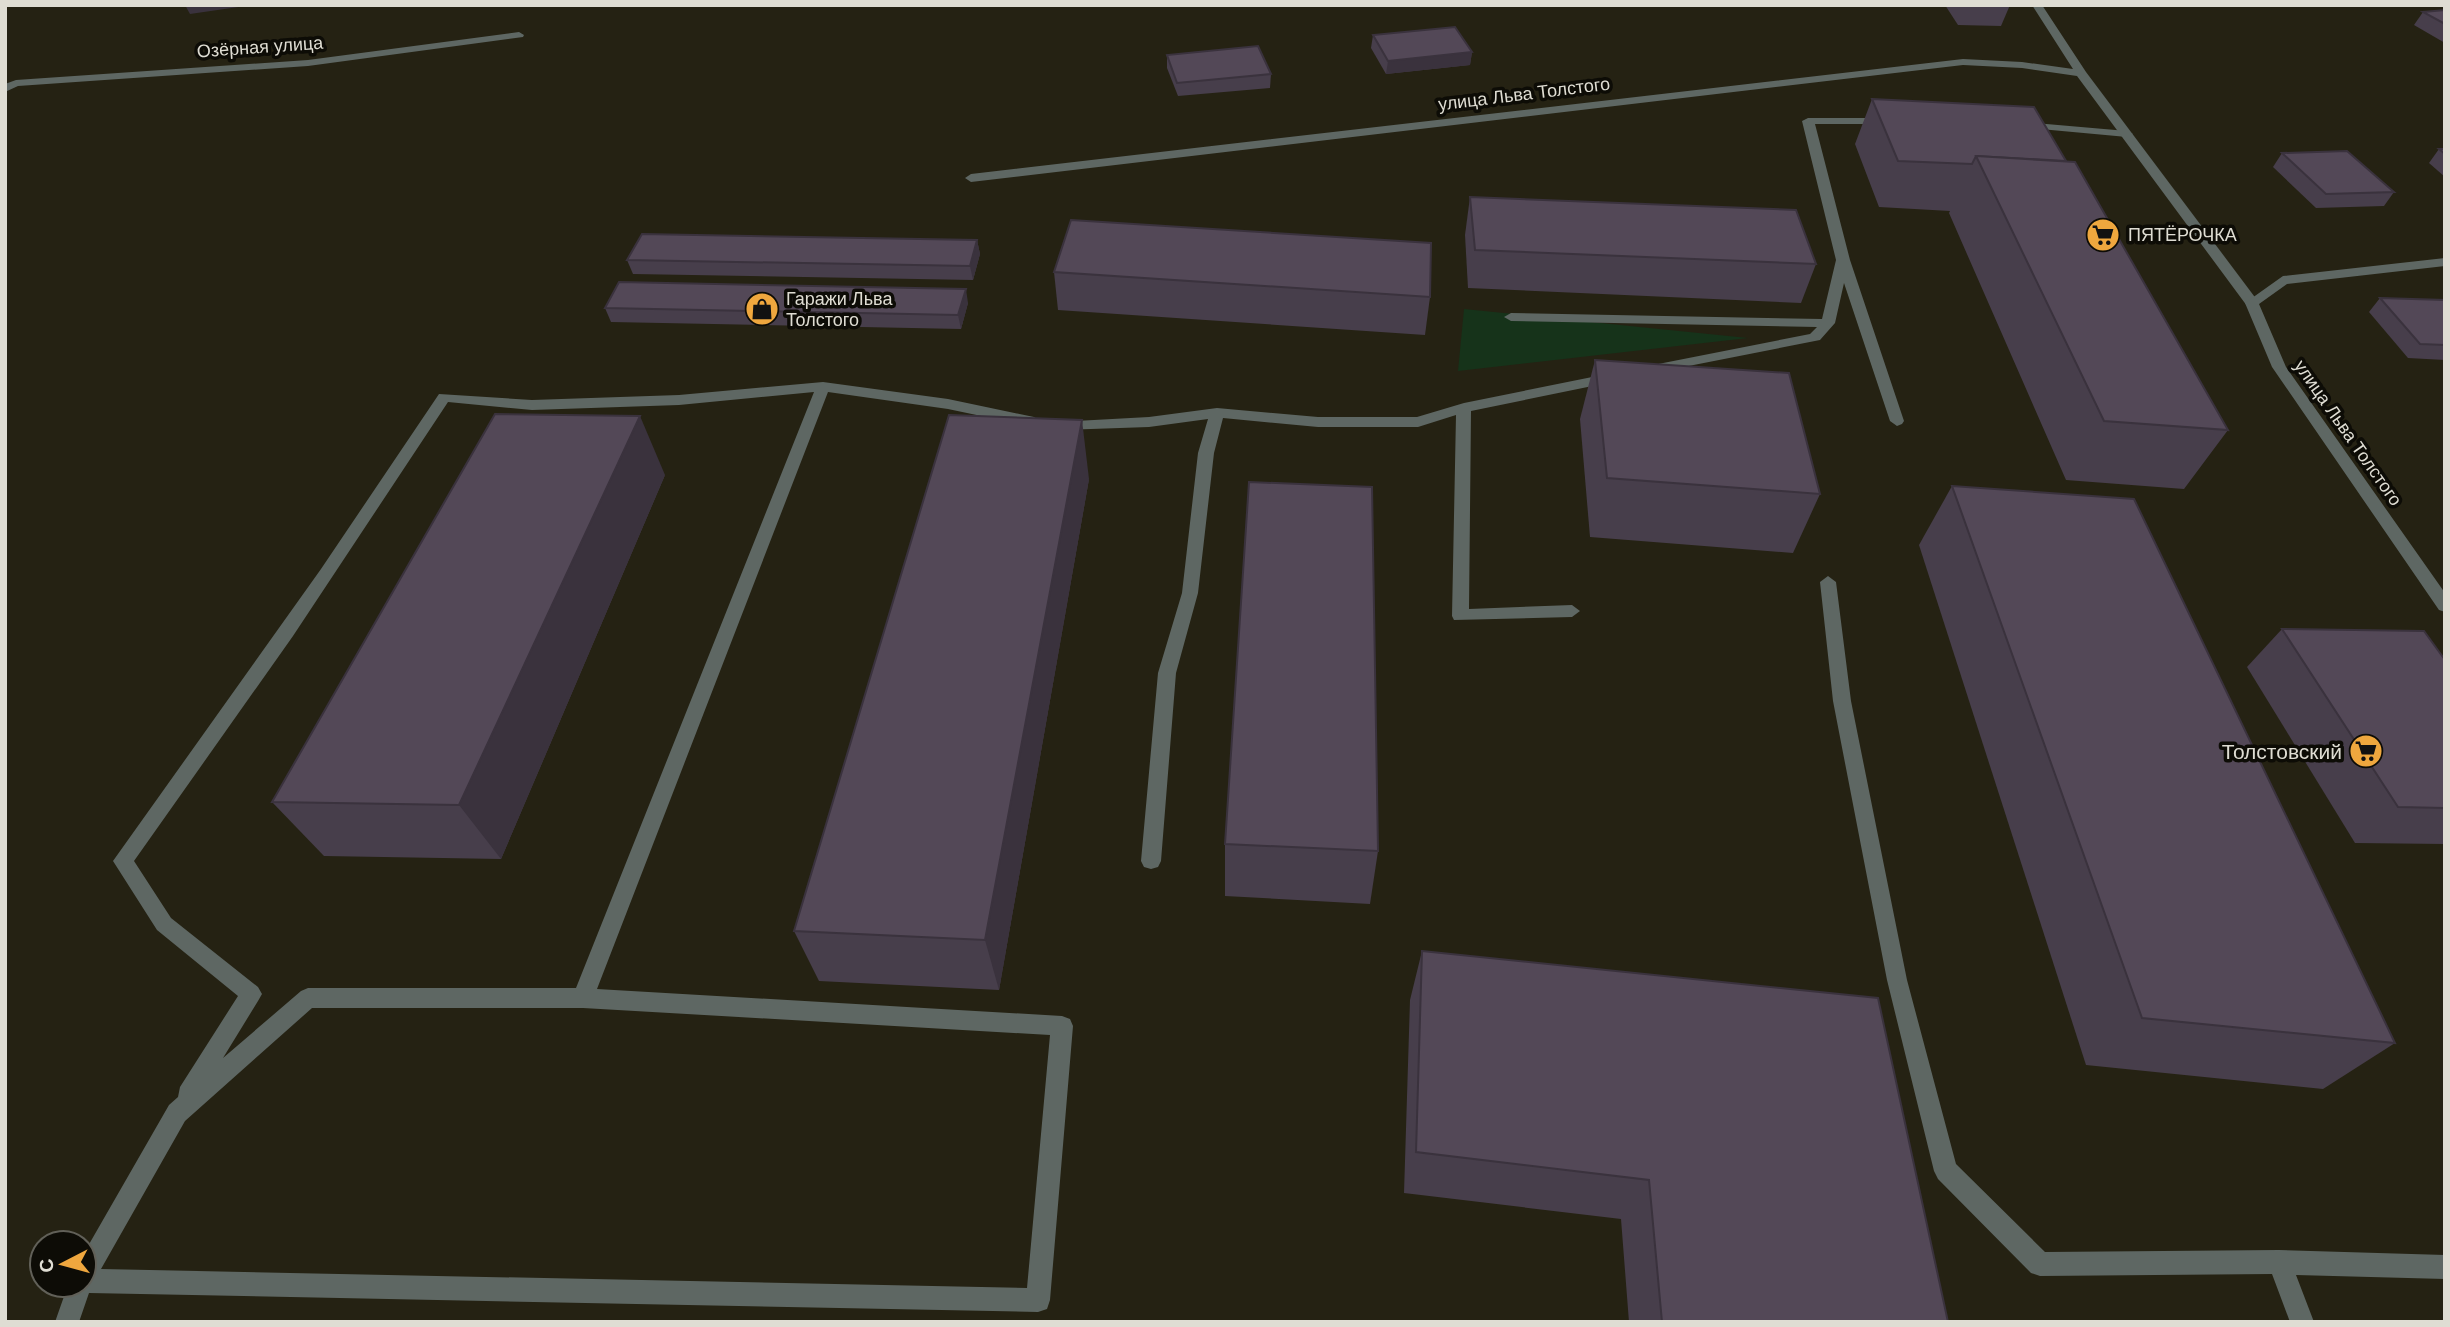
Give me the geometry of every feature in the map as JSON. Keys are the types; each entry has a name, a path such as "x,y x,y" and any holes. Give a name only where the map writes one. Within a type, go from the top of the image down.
{"street":[{"name":"улица Льва Толстого","path":"2037,5 2081,73 2252,303 2279,367 2445,606"},
{"name":"Озёрная улица","path":"5,89 16,83 30,81 307,63 519,35"},
{"name":"улица Льва Толстого","path":"971,178 1962,62 2022,65 2081,73"},
{"path":"1896,421 1843,260 1808,121 1904,121"},
{"path":"2011,124 2127,134"},
{"path":"98,1253 177,1113 251,994 164,923 123,861 240,701 363,524 444,397 532,405 679,400 823,387 948,404 1052,426 1149,422 1217,413 1318,422 1419,422 1464,408 1815,337 1828,323 1843,260"},
{"path":"2252,303 2283,280 2445,262"},
{"path":"1511,317 1828,323"},
{"path":"583,998 823,387"},
{"path":"1464,408 1460,616 1572,611"},
{"path":"1151,862 1167,673 1190,593 1206,453 1217,413"},
{"path":"1828,583 1842,701 1897,980 1946,1171 2040,1264 2279,1262 2445,1267"},
{"path":"98,1278 1038,1300 1062,1026 583,998 308,998 177,1113"},
{"path":"2279,1262 2302,1322"},
{"path":"67,1322 75,1299"}],"green space":[{"path":"1464,309 1748,338 1458,371"}],"building":[{"path":"2445,10 2445,24 2423,12"},
{"path":"1455,27 1472,52 1388,61 1373,35"},
{"path":"1258,46 1271,74 1177,83 1167,55"},
{"path":"1872,99 2034,107 2066,161 1976,156 1972,164 1898,161"},
{"path":"2347,151 2394,192 2326,194 2282,153"},
{"path":"1976,156 2075,162 2228,430 2104,421"},
{"path":"1470,197 1796,210 1816,264 1475,250"},
{"path":"1071,220 1431,243 1430,297 1054,272"},
{"path":"642,234 977,240 970,266 627,260"},
{"path":"619,282 966,289 958,315 605,308"},
{"path":"2380,298 2445,300 2445,345 2420,344"},
{"path":"1595,360 1789,373 1820,494 1607,478"},
{"path":"495,414 640,416 459,805 272,802"},
{"path":"949,415 1082,420 985,940 794,931"},
{"path":"1249,482 1372,487 1378,851 1225,844"},
{"path":"1952,486 2134,499 2395,1043 2142,1018"},
{"path":"2282,629 2424,631 2445,660 2445,808 2398,807"},
{"path":"1422,951 1878,998 1948,1322 1662,1322 1649,1180 1416,1152"}],"place":[{"name":"ПЯТЁРОЧКА","path":"2103,235"},
{"name":"Гаражи Льва Толстого","path":"762,309"},
{"name":"Толстовский","path":"2366,751"}]}
